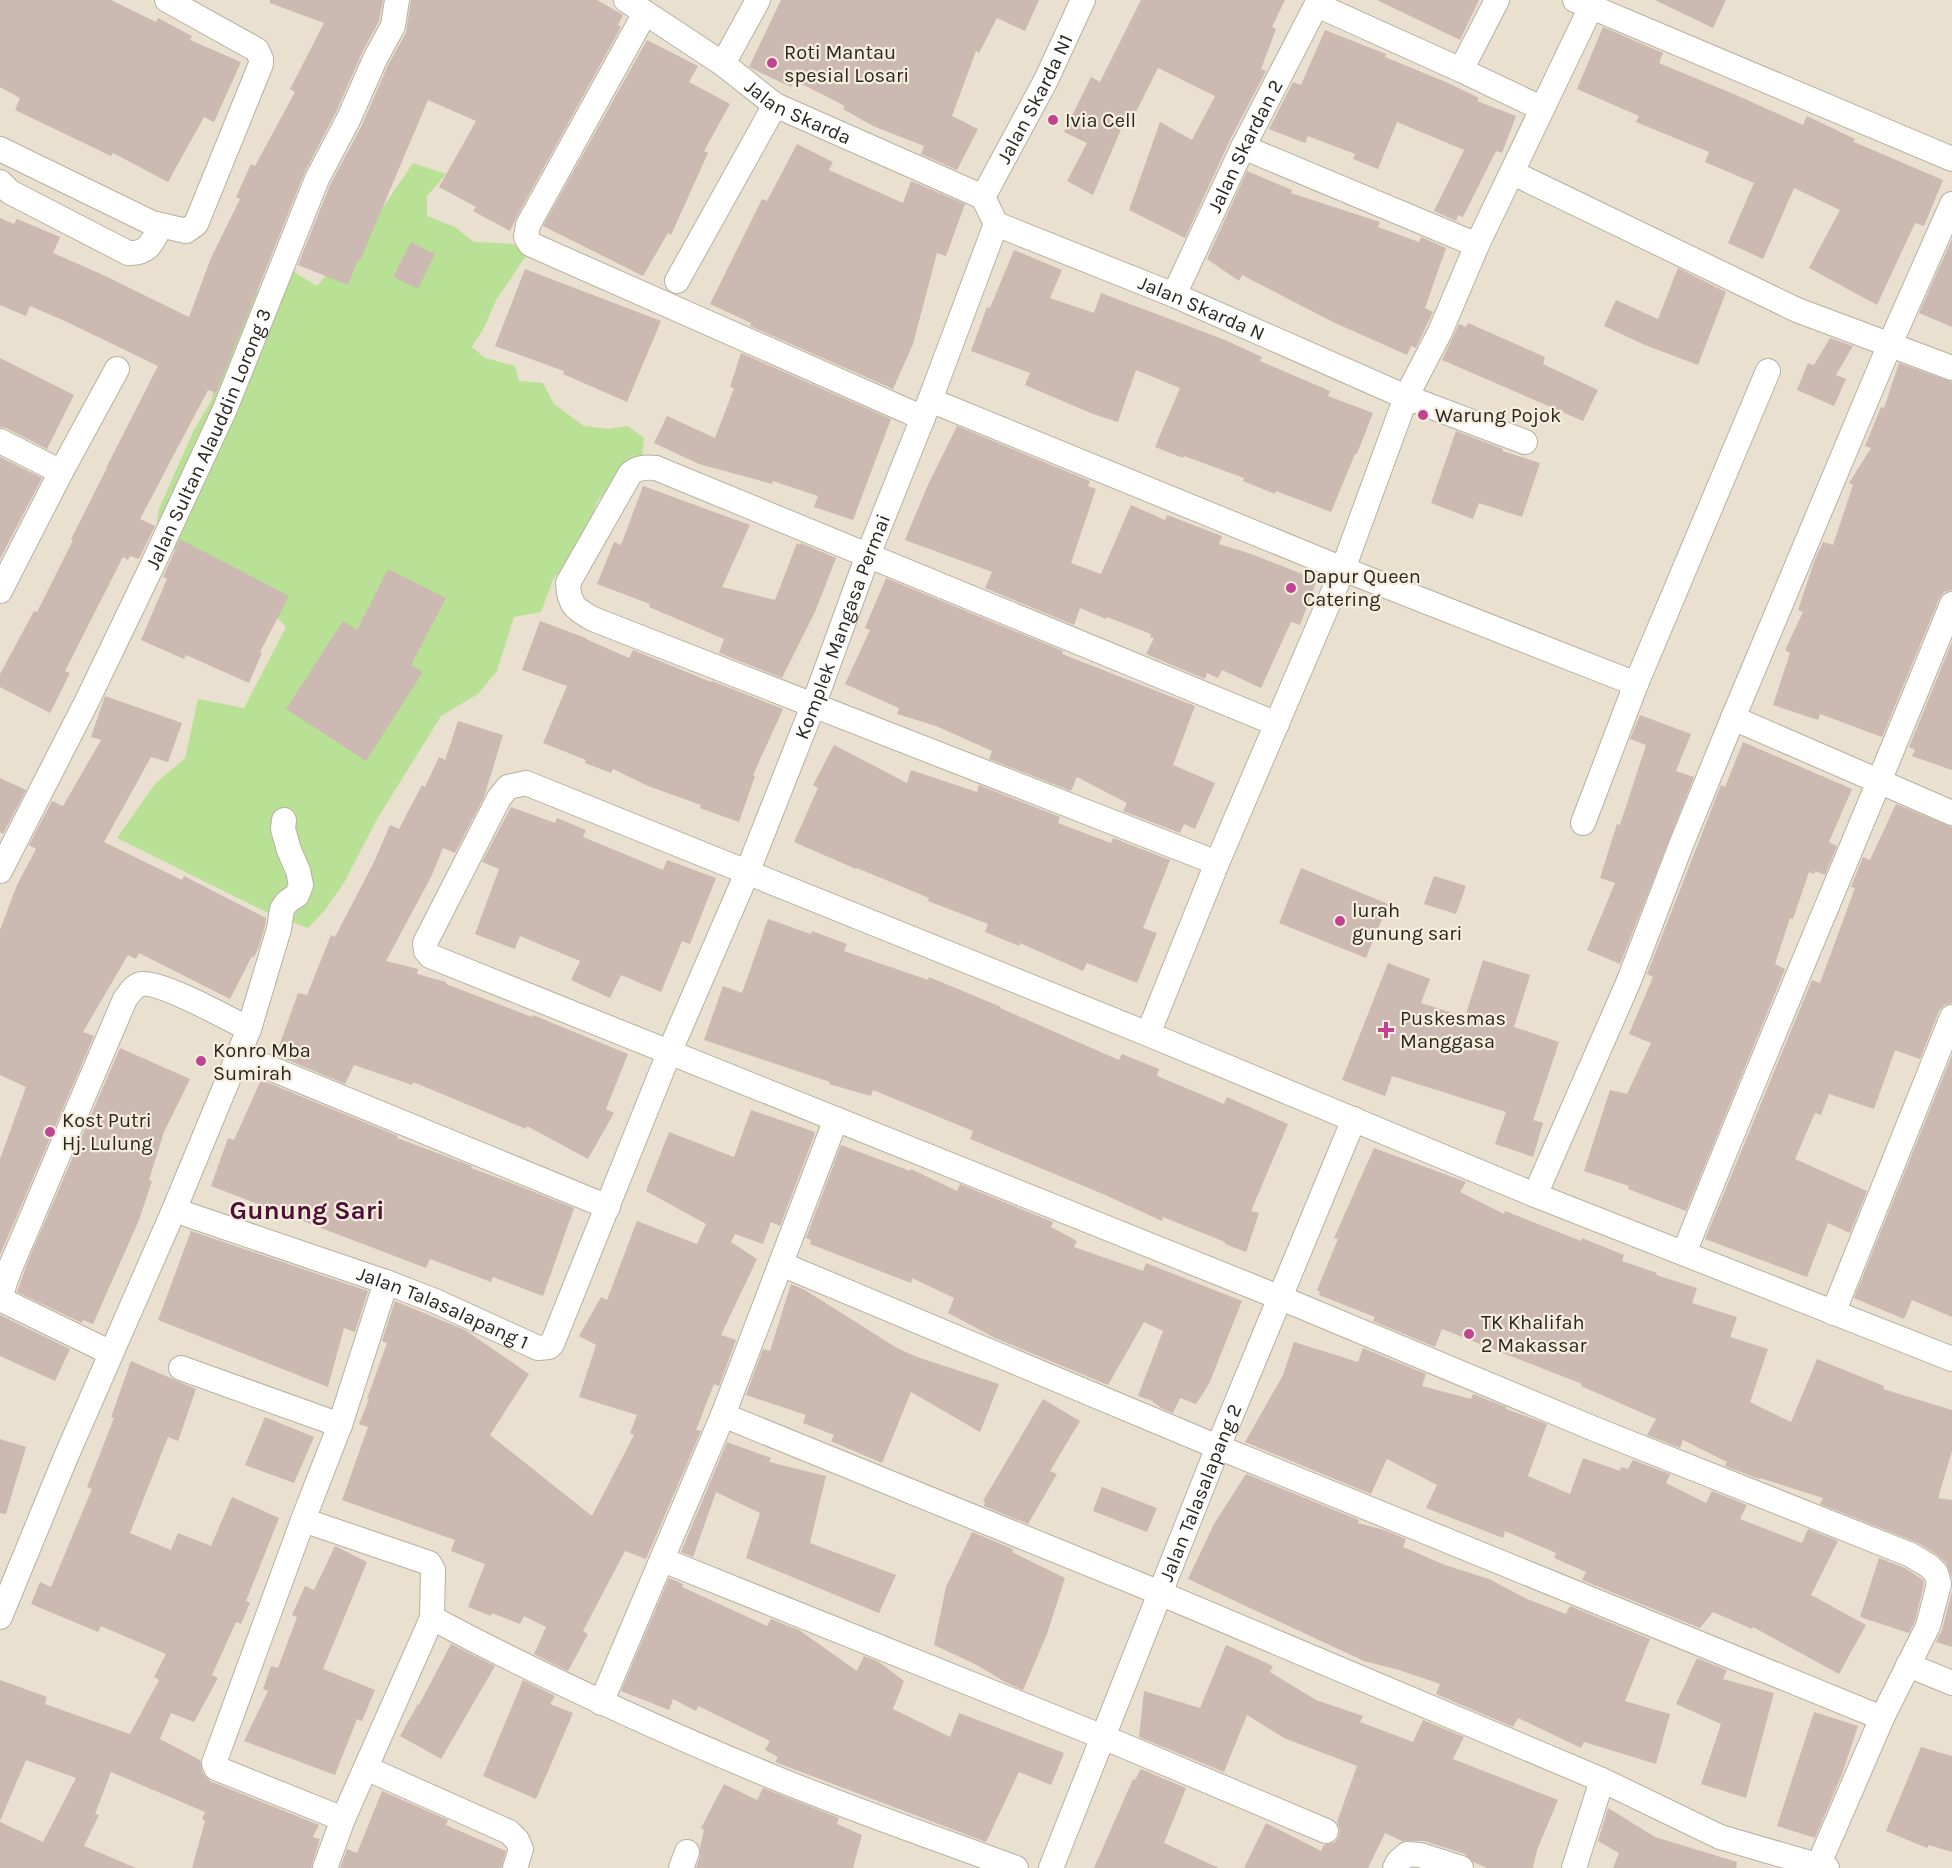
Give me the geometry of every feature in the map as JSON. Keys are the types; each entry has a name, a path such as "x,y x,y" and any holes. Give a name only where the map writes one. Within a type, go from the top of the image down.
{"street":[{"path":"0,151 161,226 186,231 196,224 261,64 261,59 257,51 167,0"},
{"name":"Jalan Sultan Alauddin Lorong 3","path":"0,871 86,703 225,409 317,179 393,26 397,0"},
{"path":"723,64 758,0"},
{"name":"Jalan Skarda N1","path":"983,197 1046,80 1083,0"},
{"path":"1461,70 1497,0"},
{"path":"1318,2 1541,108"},
{"name":"Jalan Skardan 2","path":"1174,295 1243,147 1318,2"},
{"path":"1148,1034 1217,863 1343,569 1406,397 1440,332 1477,245 1513,173 1583,3 1952,159"},
{"path":"635,6 528,225 526,237 530,244 927,409 1636,684"},
{"name":"Jalan Skarda","path":"635,6 723,64 775,105 983,197"},
{"path":"677,281 775,105"},
{"path":"1243,147 1477,245"},
{"path":"1513,173 1797,310 1952,368"},
{"path":"0,182 10,192 128,253 139,254 147,250 161,226"},
{"path":"983,197 996,224"},
{"path":"1535,1195 1628,983 1733,718 1890,344 1952,204"},
{"name":"Komplek Mangasa Permai","path":"669,1053 747,873 813,706 868,555 927,409 996,224"},
{"name":"Jalan Skarda N","path":"996,224 1174,295 1406,397 1525,442"},
{"path":"0,591 117,369"},
{"path":"1583,823 1636,684 1768,370"},
{"path":"0,441 61,472"},
{"path":"1217,863 593,619 577,610 570,601 568,583 630,474 634,470 649,467 666,472 1277,724"},
{"path":"1684,1253 1776,1025 1880,781 1952,604"},
{"path":"1733,718 1952,813"},
{"path":"723,1415 1161,1593 1602,1780 1720,1837 1822,1867 1882,1718 1928,1626 1939,1584 1936,1573 1911,1555 1597,1431 1281,1298 430,956 426,951 425,943 499,798 508,787 520,783 525,783 1148,1034 1535,1195 1952,1359"},
{"path":"0,1617 249,1029 279,929 282,909 297,895 301,885 283,829 284,820"},
{"path":"111,1353 2,1300 1,1295 7,1277 43,1190 125,999 134,988 141,984 171,991 249,1029"},
{"path":"1833,1313 1952,1017"},
{"name":"Jalan Talasalapang 1","path":"174,1210 386,1282 435,1301 538,1348 549,1347 555,1339 669,1053"},
{"path":"238,1055 608,1207"},
{"path":"601,1702 723,1415 836,1119"},
{"name":"Jalan Talasalapang 2","path":"1051,1868 1218,1447 1354,1119"},
{"path":"781,1264 1218,1447 1882,1718"},
{"path":"343,1819 216,1768 214,1765 340,1425 386,1282"},
{"path":"181,1368 340,1425"},
{"path":"303,1520 429,1563 433,1570 432,1618 343,1819 326,1868"},
{"path":"663,1560 1103,1737 1326,1831"},
{"path":"432,1618 517,1663 775,1778 1016,1868"},
{"path":"1908,1665 1952,1683"},
{"path":"366,1768 509,1832 517,1840 521,1849 515,1868"},
{"path":"1574,1868 1602,1780"},
{"path":"1395,1868 1407,1854 1420,1855 1461,1868"}],"green space":[{"path":"413,163 446,174 427,196 427,216 455,227 474,242 514,244 526,256 496,300 485,326 472,347 485,358 515,366 519,381 543,383 554,404 584,426 608,429 628,426 644,438 642,458 617,477 597,502 588,528 572,555 553,580 541,612 514,617 497,671 478,694 441,716 376,821 345,881 325,910 308,928 266,912 117,838 155,784 185,758 198,699 244,708 286,627 246,586 156,540 158,511 193,432 211,401 223,349 241,308 283,265 317,286 381,210"}],"building":[{"path":"0,0 111,0 156,22 158,18 192,36 190,40 241,62 214,122 204,117 168,182 113,153 111,156 15,110 20,98 0,87"},
{"path":"270,0 383,0 379,21 304,174 216,393 208,390 140,519 155,526 139,559 130,556 128,560 123,557 65,671 70,673 50,713 0,687 0,674 34,611 37,612 158,366 30,306 26,316 0,305 0,218 14,224 17,219 60,237 53,253 189,317 211,258 240,199 236,197 251,164 255,166 295,92 290,89 324,23 270,3"},
{"path":"411,0 597,0 623,15 618,25 621,27 510,231 473,211 476,207 439,187 476,121 428,100 348,285 298,265 330,185 406,33"},
{"path":"781,0 1039,0 1025,31 997,18 979,53 976,51 952,116 978,129 957,170 921,154 924,146 873,126 843,109 845,106 794,80 791,87 749,67"},
{"path":"1141,0 1285,0 1272,27 1276,29 1261,69 1266,71 1230,140 1185,238 1129,210 1160,122 1192,140 1215,96 1158,68 1131,122 1125,120 1093,195 1067,181 1087,143 1064,132 1091,77 1100,82"},
{"path":"1377,0 1479,0 1460,40"},
{"path":"1655,0 1726,0 1713,28"},
{"path":"1603,27 1663,53 1659,63 1803,125 1807,116 1855,139 1854,142 1943,180 1924,226 1915,223 1877,305 1809,268 1840,210 1794,188 1763,259 1728,243 1754,183 1705,162 1709,152 1636,122 1639,116 1577,89"},
{"path":"1325,30 1386,54 1385,57 1479,98 1477,101 1516,116 1502,153 1496,151 1463,217 1458,215 1456,221 1434,211 1464,150 1397,122 1378,169 1353,159 1355,154 1308,136 1305,143 1269,129 1293,82 1301,85"},
{"path":"647,40 698,66 689,82 730,104 704,151 708,153 671,235 668,233 643,276 543,226"},
{"path":"797,144 833,162 829,170 903,203 911,181 965,204 946,256 937,253 913,344 893,389 750,326 751,323 710,304 762,199 767,201"},
{"path":"1247,171 1292,190 1291,193 1380,222 1378,227 1419,242 1421,237 1446,248 1425,308 1433,312 1416,348 1411,346 1407,355 1333,322 1242,275 1239,281 1207,259"},
{"path":"1952,239 1952,327 1919,313"},
{"path":"411,242 435,254 418,289 393,277"},
{"path":"1014,250 1062,270 1050,298 1094,313 1101,293 1225,340 1262,357 1260,361 1330,391 1328,396 1373,413 1331,512 1276,491 1275,494 1243,481 1244,478 1155,447 1180,388 1136,370 1118,422 1093,414 1025,385 1030,373 971,351 987,307 990,308"},
{"path":"1678,268 1726,292 1698,365 1645,345 1604,326 1616,300 1658,319"},
{"path":"525,269 661,321 627,402 563,374 564,371 495,346"},
{"path":"1468,323 1545,357 1543,364 1598,390 1583,421 1442,360 1459,324 1466,327"},
{"path":"1830,338 1853,346 1836,375 1846,379 1834,406 1797,390 1808,363 1814,365"},
{"path":"741,353 891,419 853,520 814,507 818,496 773,481 772,484 699,464 654,443 667,416 715,438 734,388 730,387"},
{"path":"0,358 74,395 47,449 0,427"},
{"path":"1899,363 1952,382 1952,590 1944,592 1939,599 1882,737 1820,714 1818,720 1773,705 1790,653 1785,650 1803,612 1798,610 1814,562 1823,542 1833,545 1853,485 1849,483 1871,448 1865,446 1881,407 1884,408"},
{"path":"957,426 1090,481 1088,486 1096,489 1071,563 1101,574 1131,505 1165,520 1167,515 1222,536 1219,544 1317,580 1300,625 1291,622 1261,688 1222,670 1218,678 1207,673 1205,679 1146,654 1154,638 1150,637 1151,634 1107,617 1106,619 1080,608 1074,625 985,588 992,572 905,540 927,487"},
{"path":"1456,431 1503,449 1502,451 1540,463 1522,517 1479,503 1473,519 1431,503"},
{"path":"0,457 42,478 0,559"},
{"path":"643,486 750,525 722,587 775,600 797,543 836,558 815,612 782,678 719,653 724,639 649,607 650,604 597,584 614,542 621,545"},
{"path":"180,539 289,596 260,652 262,653 249,683 186,655 184,659 141,640 167,579 163,577"},
{"path":"388,569 446,598 411,665 423,672 366,761 286,709 343,621 357,630"},
{"path":"886,578 1063,651 1062,654 1195,706 1173,765 1215,783 1195,829 1184,824 1180,833 1123,811 1127,803 1077,777 1071,791 989,759 992,751 936,726 897,714 899,708 845,684 870,630 865,628"},
{"path":"540,621 586,638 629,658 633,650 783,709 753,775 755,776 739,822 700,808 701,805 648,786 613,769 611,773 585,763 586,760 543,743 567,686 522,670"},
{"path":"1952,642 1952,770 1912,756 1915,750 1909,747"},
{"path":"105,696 182,723 168,762 151,757 104,842 182,880 184,876 266,918 265,926 259,947 230,999 139,953 136,959 128,955 83,1032 94,1036 0,1255 0,1159 26,1087 0,1075 0,930 17,885 36,849 29,845 52,801 63,806 101,740 91,737"},
{"path":"1640,715 1691,734 1676,771 1694,777 1620,964 1587,950 1615,883 1600,878 1646,745 1630,739"},
{"path":"458,721 503,735 484,797 455,853 443,848 431,877 386,961 418,969 417,974 446,982 446,984 532,1017 533,1015 628,1054 606,1109 614,1113 588,1159 527,1126 526,1129 413,1082 412,1085 354,1065 345,1084 276,1055 298,993 307,995 331,935 335,937 374,862 390,825 399,829 422,785 425,787 439,757 445,760"},
{"path":"1743,742 1852,789 1829,842 1837,846 1825,875 1815,871 1814,874 1809,872 1793,919 1790,918 1775,964 1785,969 1686,1211 1628,1189 1629,1186 1584,1171 1610,1090 1627,1094 1651,1043 1629,1034 1653,977 1647,974 1721,785 1725,787"},
{"path":"834,745 907,783 911,770 977,792 979,785 1060,817 1058,823 1111,843 1113,838 1170,860 1143,928 1157,933 1137,983 1087,963 1083,971 1020,943 1019,946 985,932 988,924 928,901 929,898 794,842 818,788 813,785"},
{"path":"0,778 26,790 3,834 0,832"},
{"path":"1896,804 1952,827 1952,1003 1944,1005 1939,1011 1920,1059 1895,1050 1874,1109 1829,1094 1821,1115 1815,1113 1795,1159 1867,1191 1850,1233 1828,1223 1807,1277 1705,1239 1812,980 1820,983 1855,888 1851,887 1863,857 1870,860"},
{"path":"511,807 555,823 557,818 586,830 583,837 663,870 667,860 716,878 690,944 682,941 661,992 621,975 610,998 571,980 580,961 520,936 515,949 475,934 499,869 482,862"},
{"path":"1301,868 1388,904 1366,958 1279,923"},
{"path":"1434,876 1466,886 1456,914 1424,904"},
{"path":"768,919 811,934 812,931 847,944 844,951 928,980 929,977 1119,1060 1122,1054 1159,1069 1157,1076 1224,1104 1227,1097 1288,1124 1251,1211 1259,1213 1246,1252 1163,1217 1162,1221 970,1139 973,1131 873,1090 871,1096 829,1084 830,1082 704,1040 723,986 742,993"},
{"path":"1483,960 1530,975 1514,1027 1559,1042 1533,1120 1543,1123 1533,1157 1495,1144 1506,1112 1392,1076 1385,1096 1342,1080 1388,963 1430,979 1421,1003 1465,1017"},
{"path":"120,1048 190,1079 164,1132 149,1180 152,1181 139,1220 93,1324 83,1320 82,1323 17,1292 28,1261"},
{"path":"1952,1055 1952,1317 1912,1300 1904,1319 1854,1298"},
{"path":"261,1080 398,1136 397,1138 574,1208 543,1296 493,1277 491,1282 430,1259 426,1268 211,1186 228,1138 234,1140"},
{"path":"751,1110 815,1132 814,1136 780,1226 771,1222 763,1244 735,1234 731,1242 757,1259 721,1335 736,1340 719,1386 714,1384 696,1430 701,1431 646,1559 625,1551 583,1631 588,1634 568,1671 534,1654 546,1627 524,1616 520,1624 468,1607 485,1564 451,1551 455,1540 342,1500 368,1427 359,1424 387,1343 382,1341 395,1301 465,1330 529,1374 490,1435 592,1516 634,1435 630,1433 637,1415 579,1397 596,1345 579,1336 601,1297 607,1300 637,1221 697,1244 706,1224 646,1191 669,1132 734,1157"},
{"path":"841,1145 910,1171 911,1169 957,1191 960,1184 1053,1222 1051,1227 1077,1241 1074,1247 1143,1271 1146,1263 1242,1301 1209,1384 1196,1404 1180,1398 1173,1413 1138,1396 1163,1331 1144,1322 1108,1385 995,1338 948,1313 954,1298 912,1278 911,1283 810,1244 811,1240 806,1238"},
{"path":"1374,1148 1466,1182 1460,1192 1504,1214 1505,1211 1581,1241 1582,1238 1624,1255 1622,1261 1697,1288 1692,1303 1737,1317 1730,1337 1768,1349 1750,1402 1791,1422 1817,1359 1884,1386 1883,1389 1952,1410 1952,1451 1938,1498 1952,1500 1952,1578 1946,1563 1918,1543 1820,1504 1823,1498 1759,1479 1725,1466 1727,1462 1683,1440 1680,1448 1647,1435 1656,1419 1581,1386 1582,1384 1442,1329 1435,1347 1373,1321 1375,1317 1319,1295 1320,1292 1317,1290 1338,1239 1334,1238"},
{"path":"191,1231 368,1291 355,1332 344,1328 328,1387 158,1320"},
{"path":"791,1284 805,1290 897,1348 917,1357 999,1384 980,1432 911,1392 882,1463 831,1441 834,1435 803,1423 806,1415 746,1395 763,1349 770,1351"},
{"path":"0,1315 70,1349 55,1381 0,1356"},
{"path":"1294,1342 1358,1362 1363,1348 1426,1374 1422,1386 1471,1399 1473,1394 1547,1424 1528,1476 1570,1494 1583,1458 1620,1471 1621,1467 1628,1469 1633,1460 1670,1474 1666,1483 1706,1503 1712,1491 1747,1505 1740,1519 1802,1543 1808,1529 1838,1541 1811,1595 1866,1625 1839,1674 1753,1627 1752,1629 1713,1612 1700,1628 1582,1580 1586,1572 1554,1558 1556,1553 1505,1531 1503,1538 1426,1508 1437,1485 1387,1459 1371,1494 1245,1442 1283,1375"},
{"path":"131,1361 196,1389 178,1441 168,1437 130,1533 171,1550 178,1533 211,1546 232,1497 279,1518 246,1601 250,1603 241,1624 236,1622 212,1675 218,1678 194,1722 171,1713 160,1739 200,1760 203,1773 210,1781 319,1825 313,1837 320,1839 311,1868 192,1868 205,1821 202,1819 205,1812 111,1772 95,1814 99,1815 84,1846 136,1868 0,1868 0,1822 43,1842 76,1778 26,1760 0,1821 0,1680 47,1697 45,1704 130,1734 159,1680 154,1677 166,1654 101,1626 98,1632 31,1604 40,1582 51,1587 92,1489 87,1487 114,1418 111,1417"},
{"path":"1043,1399 1080,1421 1050,1471 1057,1474 1028,1524 984,1506 983,1501"},
{"path":"265,1417 314,1437 294,1483 245,1465"},
{"path":"0,1439 26,1447 6,1514 0,1513"},
{"path":"727,1442 771,1458 769,1462 826,1476 810,1543 896,1575 879,1613 746,1558 760,1513 716,1492 693,1557 681,1552"},
{"path":"1246,1474 1359,1520 1358,1523 1406,1539 1403,1547 1445,1565 1489,1579 1527,1599 1566,1614 1570,1606 1650,1639 1625,1701 1670,1714 1656,1764 1584,1742 1581,1748 1518,1718 1513,1727 1436,1694 1440,1684 1364,1661 1188,1579 1214,1524"},
{"path":"1102,1487 1157,1508 1147,1532 1093,1511"},
{"path":"972,1532 1013,1549 1012,1552 1065,1578 1047,1634 1023,1690 934,1645 946,1587"},
{"path":"335,1546 367,1562 323,1669 375,1690 362,1721 357,1719 335,1775 244,1741 268,1691 263,1689 271,1666 278,1668 297,1617 292,1615 305,1586 314,1590"},
{"path":"1879,1558 1905,1568 1923,1580 1915,1621 1909,1633 1860,1617"},
{"path":"669,1578 683,1584 682,1587 767,1626 771,1619 799,1630 857,1671 864,1656 879,1662 904,1681 893,1709 950,1737 959,1713 1064,1753 1051,1785 1019,1772 986,1842 775,1762 778,1757 765,1750 770,1741 698,1706 696,1711 673,1699 669,1710 621,1691"},
{"path":"1952,1591 1952,1647 1936,1642 1942,1630"},
{"path":"451,1644 495,1666 441,1759 400,1736"},
{"path":"1226,1645 1273,1666 1270,1672 1316,1700 1363,1716 1360,1722 1413,1742 1423,1720 1464,1737 1453,1759 1558,1800 1537,1850 1533,1868 1487,1868 1473,1862 1465,1854 1424,1841 1402,1841 1385,1833 1368,1868 1244,1868 1266,1823 1321,1851 1324,1845 1335,1842 1340,1830 1337,1822 1357,1766 1284,1738 1247,1715 1224,1772 1139,1737 1144,1691 1200,1708"},
{"path":"1697,1658 1727,1670 1723,1679 1774,1693 1746,1798 1701,1784 1721,1724 1676,1704"},
{"path":"523,1680 555,1696 550,1704 573,1713 536,1799 483,1776"},
{"path":"1814,1712 1858,1726 1842,1774 1815,1838 1777,1826"},
{"path":"1921,1747 1952,1756 1952,1852 1929,1845 1927,1848 1886,1831"},
{"path":"1141,1769 1186,1788 1164,1843 1219,1868 1094,1868 1133,1779 1135,1780"},
{"path":"724,1784 757,1800 763,1788 839,1818 837,1824 862,1835 853,1868 696,1868 704,1830 701,1828"},
{"path":"382,1791 448,1820 446,1825 506,1851 501,1868 340,1868 347,1849 357,1853"},
{"path":"1608,1808 1655,1837 1737,1862 1736,1868 1613,1868 1619,1853 1598,1841"}],"place":[{"name":"Roti Mantau spesial Losari","path":"772,63"},
{"name":"Ivia Cell","path":"1053,120"},
{"name":"Warung Pojok","path":"1423,415"},
{"name":"Dapur Queen Catering","path":"1291,588"},
{"name":"lurah gunung sari","path":"1340,921"},
{"name":"Puskesmas Manggasa","path":"1386,1030"},
{"name":"Konro Mba Sumirah","path":"201,1061"},
{"name":"Kost Putri Hj. Lulung","path":"50,1132"},
{"name":"TK Khalifah 2 Makassar","path":"1469,1334"}],"district":[{"name":"Gunung Sari","path":"307,1210"}]}
